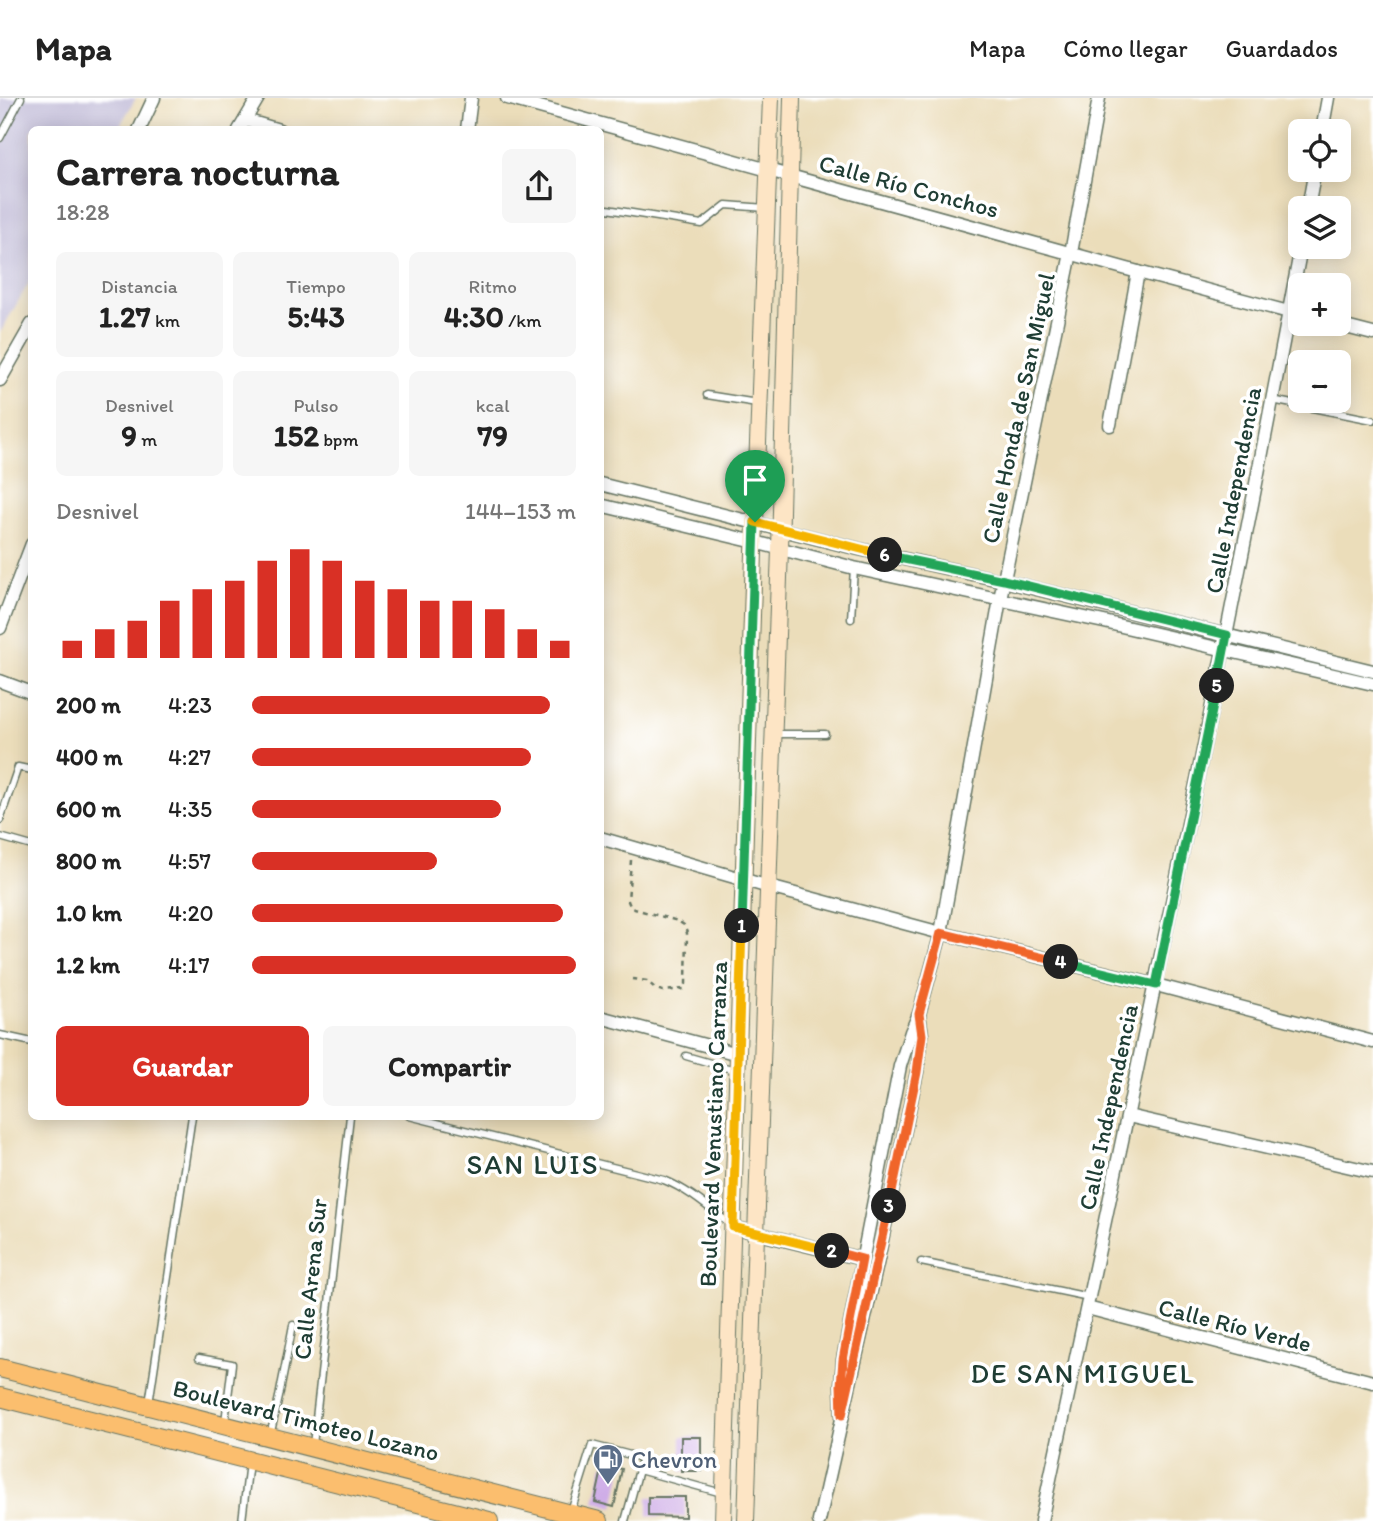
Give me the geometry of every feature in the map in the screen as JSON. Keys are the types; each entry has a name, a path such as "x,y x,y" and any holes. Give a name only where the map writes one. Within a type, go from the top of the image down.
{"main road":[{"name":"Boulevard Venustiano Carranza","path":"723,1521 771,98"},
{"name":"Boulevard Venustiano Carranza","path":"746,1521 780,549 792,98"},
{"name":"Boulevard Timoteo Lozano","path":"0,1368 599,1521"},
{"path":"0,1398 489,1521"}],"street":[{"path":"141,126 154,98"},
{"path":"242,125 258,98"},
{"path":"468,126 471,98"},
{"name":"Calle Río Conchos","path":"507,98 1288,311"},
{"name":"Calle Honda de San Miguel","path":"842,1415 843,1360 862,1259 900,1066 919,1014 941,933 1000,599 1072,253 1099,98"},
{"path":"1324,119 1328,98"},
{"path":"1110,425 1138,272"},
{"path":"1351,328 1373,334"},
{"path":"0,380 28,331"},
{"name":"Calle Independencia","path":"1041,1521 1156,985 1272,400 1288,336"},
{"path":"19,348 28,351"},
{"path":"604,485 859,549 1004,580 1373,671"},
{"path":"604,506 855,568 1373,684"},
{"path":"855,568 859,549"},
{"path":"0,628 28,554"},
{"path":"0,681 28,692"},
{"path":"604,839 941,933 1156,985 1373,1042"},
{"name":"Calle Honda de San Miguel","path":"819,1521 917,1072 922,1035 919,1014"},
{"path":"604,1018 738,1062"},
{"path":"1128,1116 1373,1172"},
{"path":"733,1227 862,1259"},
{"name":"Calle Río Verde","path":"1088,1303 1373,1382"}],"lane":[{"path":"0,138 20,98"},
{"path":"607,209 702,224 726,205 768,208"},
{"path":"707,395 760,404"},
{"path":"1272,400 1373,420"},
{"path":"851,619 855,568"},
{"path":"774,734 824,734"},
{"path":"0,820 18,767 28,769"},
{"path":"0,837 28,845"},
{"path":"0,1035 28,1041"},
{"path":"686,1056 738,1062"},
{"path":"149,1406 191,1120"},
{"name":"Calle Arena Sur","path":"312,1447 350,1120"},
{"path":"425,1120 664,1180 691,1194 733,1227"},
{"path":"921,1262 1088,1303"},
{"path":"270,1436 293,1325"},
{"path":"199,1358 232,1364 224,1425"},
{"path":"571,1514 592,1445 642,1458 625,1521"},
{"path":"242,1521 249,1461"},
{"path":"639,1470 723,1494"}],"path":[{"path":"632,846 629,906 633,910 678,921 684,925 687,933 685,988 663,991 647,981 633,979"}],"shaded area":[{"path":"0,98 136,98 120,126 28,126 28,284 0,333"}],"building":[{"name":"Chevron","path":"681,1437 701,1437 701,1471 681,1471"},
{"name":"Chevron","path":"603,1465 622,1469 614,1507 595,1502"},
{"name":"Chevron","path":"648,1497 685,1497 685,1517 648,1516"}],"place":[{"name":"Chevron","path":"608,1486"}],"district":[{"name":"SAN LUIS","path":"533,1164"},
{"name":"DE SAN MIGUEL","path":"1083,1373"}],"route":[{"path":"755,522 1227,635 1156,985 941,933 919,1014 922,1035 917,1072 842,1415 843,1360 862,1259 733,1227 755,522"}]}
